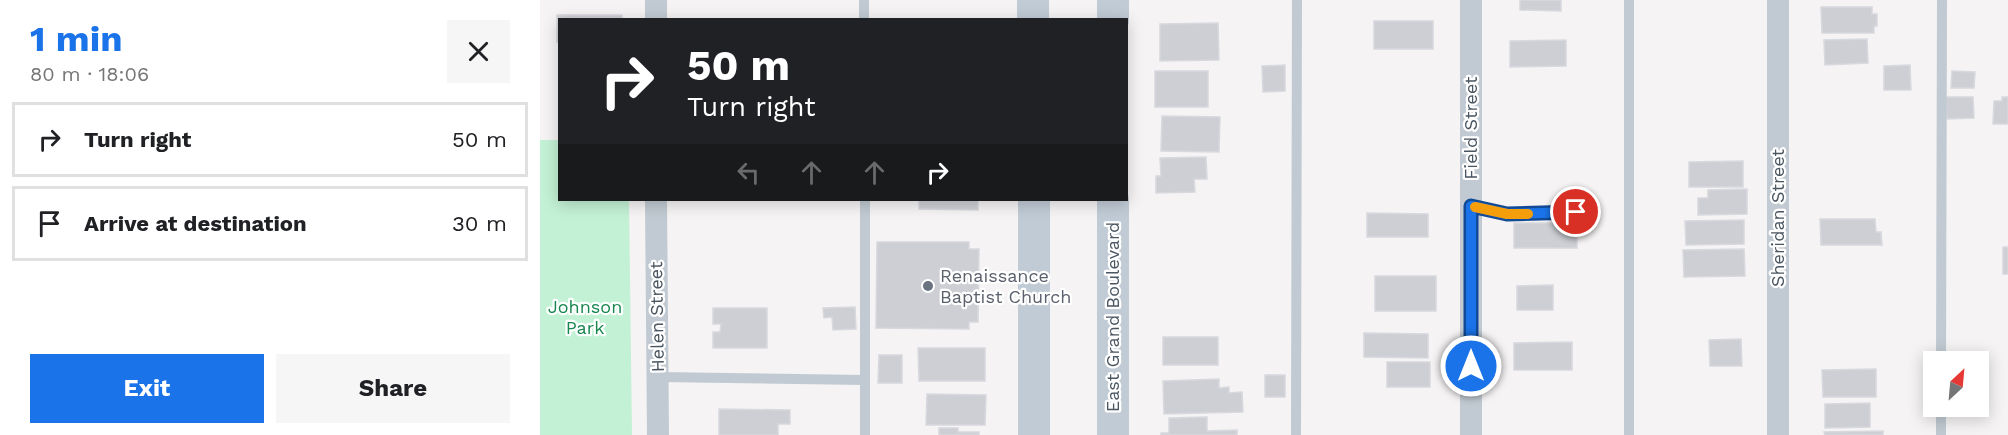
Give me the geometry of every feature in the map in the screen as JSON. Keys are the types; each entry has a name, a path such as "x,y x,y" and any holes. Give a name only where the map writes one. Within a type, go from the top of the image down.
{"main road":[{"path":"1033,0 1033,18"},
{"path":"1113,0 1113,18"},
{"path":"1034,201 1034,435"},
{"name":"East Grand Boulevard","path":"1113,201 1113,435"}],"street":[{"path":"656,0 656,18"},
{"name":"Field Street","path":"1471,0 1471,435"},
{"name":"Sheridan Street","path":"1778,0 1778,435"},
{"name":"Helen Street","path":"656,201 658,435"}],"lane":[{"path":"864,0 864,18"},
{"path":"1296,435 1298,0"},
{"path":"1629,0 1629,435"},
{"path":"1941,351 1942,0"},
{"path":"865,201 865,435"},
{"path":"1471,206 1507,214 1576,212"},
{"path":"658,377 865,380"},
{"path":"1941,417 1941,435"}],"green space":[{"name":"Johnson Park","path":"540,140 558,140 558,201 629,201 632,435 540,435"}],"building":[{"path":"1520,0 1561,0 1561,11 1520,10"},
{"path":"1821,7 1872,7 1872,14 1877,14 1877,26 1874,26 1874,33 1822,33"},
{"path":"557,15 622,15 622,18 558,18 557,42"},
{"path":"1374,21 1433,21 1433,49 1374,49"},
{"path":"1218,23 1219,60 1160,61 1160,24"},
{"path":"1867,39 1868,63 1825,65 1824,40"},
{"path":"1566,40 1566,66 1510,67 1510,41"},
{"path":"1285,65 1285,91 1263,92 1262,66"},
{"path":"1910,65 1911,90 1884,90 1884,66"},
{"path":"1155,71 1208,71 1208,107 1155,107"},
{"path":"1952,71 1975,72 1974,88 1951,88"},
{"path":"1946,97 1973,97 1974,118 1947,119"},
{"path":"2002,97 2008,97 2008,124 1993,124 1994,101 2002,101"},
{"path":"1162,116 1220,117 1219,152 1161,151"},
{"path":"1206,157 1207,179 1194,179 1195,192 1156,193 1156,176 1161,176 1160,158"},
{"path":"1743,161 1743,187 1689,187 1689,162"},
{"path":"1747,189 1747,214 1698,215 1698,198 1708,198 1708,190"},
{"path":"919,201 978,201 978,210 919,209"},
{"path":"1367,213 1428,214 1428,237 1367,237"},
{"path":"1820,219 1875,219 1876,232 1881,232 1882,245 1821,245"},
{"path":"1744,220 1744,244 1686,245 1685,221"},
{"path":"1514,223 1577,223 1577,248 1514,248"},
{"name":"Renaissance Baptist Church","path":"877,242 969,242 969,249 979,249 978,322 969,322 969,329 876,328"},
{"path":"2003,247 2008,247 2008,274 2003,274"},
{"path":"1744,249 1745,276 1684,277 1683,250"},
{"path":"1375,276 1436,276 1436,311 1375,311"},
{"path":"1553,285 1553,310 1517,310 1517,286"},
{"path":"855,307 856,329 833,330 832,317 824,318 823,308"},
{"path":"713,308 767,308 767,348 713,348 713,332 720,332 721,324 713,324"},
{"path":"1364,333 1428,334 1428,358 1364,357"},
{"path":"1163,337 1218,337 1218,365 1163,365"},
{"path":"1741,339 1742,366 1710,366 1709,340"},
{"path":"1572,342 1572,370 1514,370 1514,343"},
{"path":"918,348 985,348 985,381 919,381"},
{"path":"879,355 902,355 902,383 878,383"},
{"path":"1387,362 1430,362 1430,387 1387,387"},
{"path":"1876,369 1876,397 1823,397 1822,370"},
{"path":"1265,375 1285,375 1285,397 1265,397"},
{"path":"1219,379 1219,388 1229,387 1229,393 1242,392 1243,412 1164,414 1163,381"},
{"path":"927,394 986,395 985,425 926,425"},
{"path":"1870,403 1870,427 1825,428 1825,404"},
{"path":"719,409 790,410 790,424 778,424 778,435 719,435"},
{"path":"1207,417 1207,431 1237,430 1237,435 1161,435 1161,433 1169,433 1169,418"},
{"path":"939,428 958,428 958,432 979,432 979,435 939,435"},
{"path":"1883,431 1883,435 1825,435 1824,432"}],"slow traffic":[{"path":"1475,207 1507,214 1528,214"}],"place":[{"name":"Renaissance Baptist Church","path":"928,286"}],"route":[{"path":"1471,366 1471,206 1507,214 1576,212"}]}
